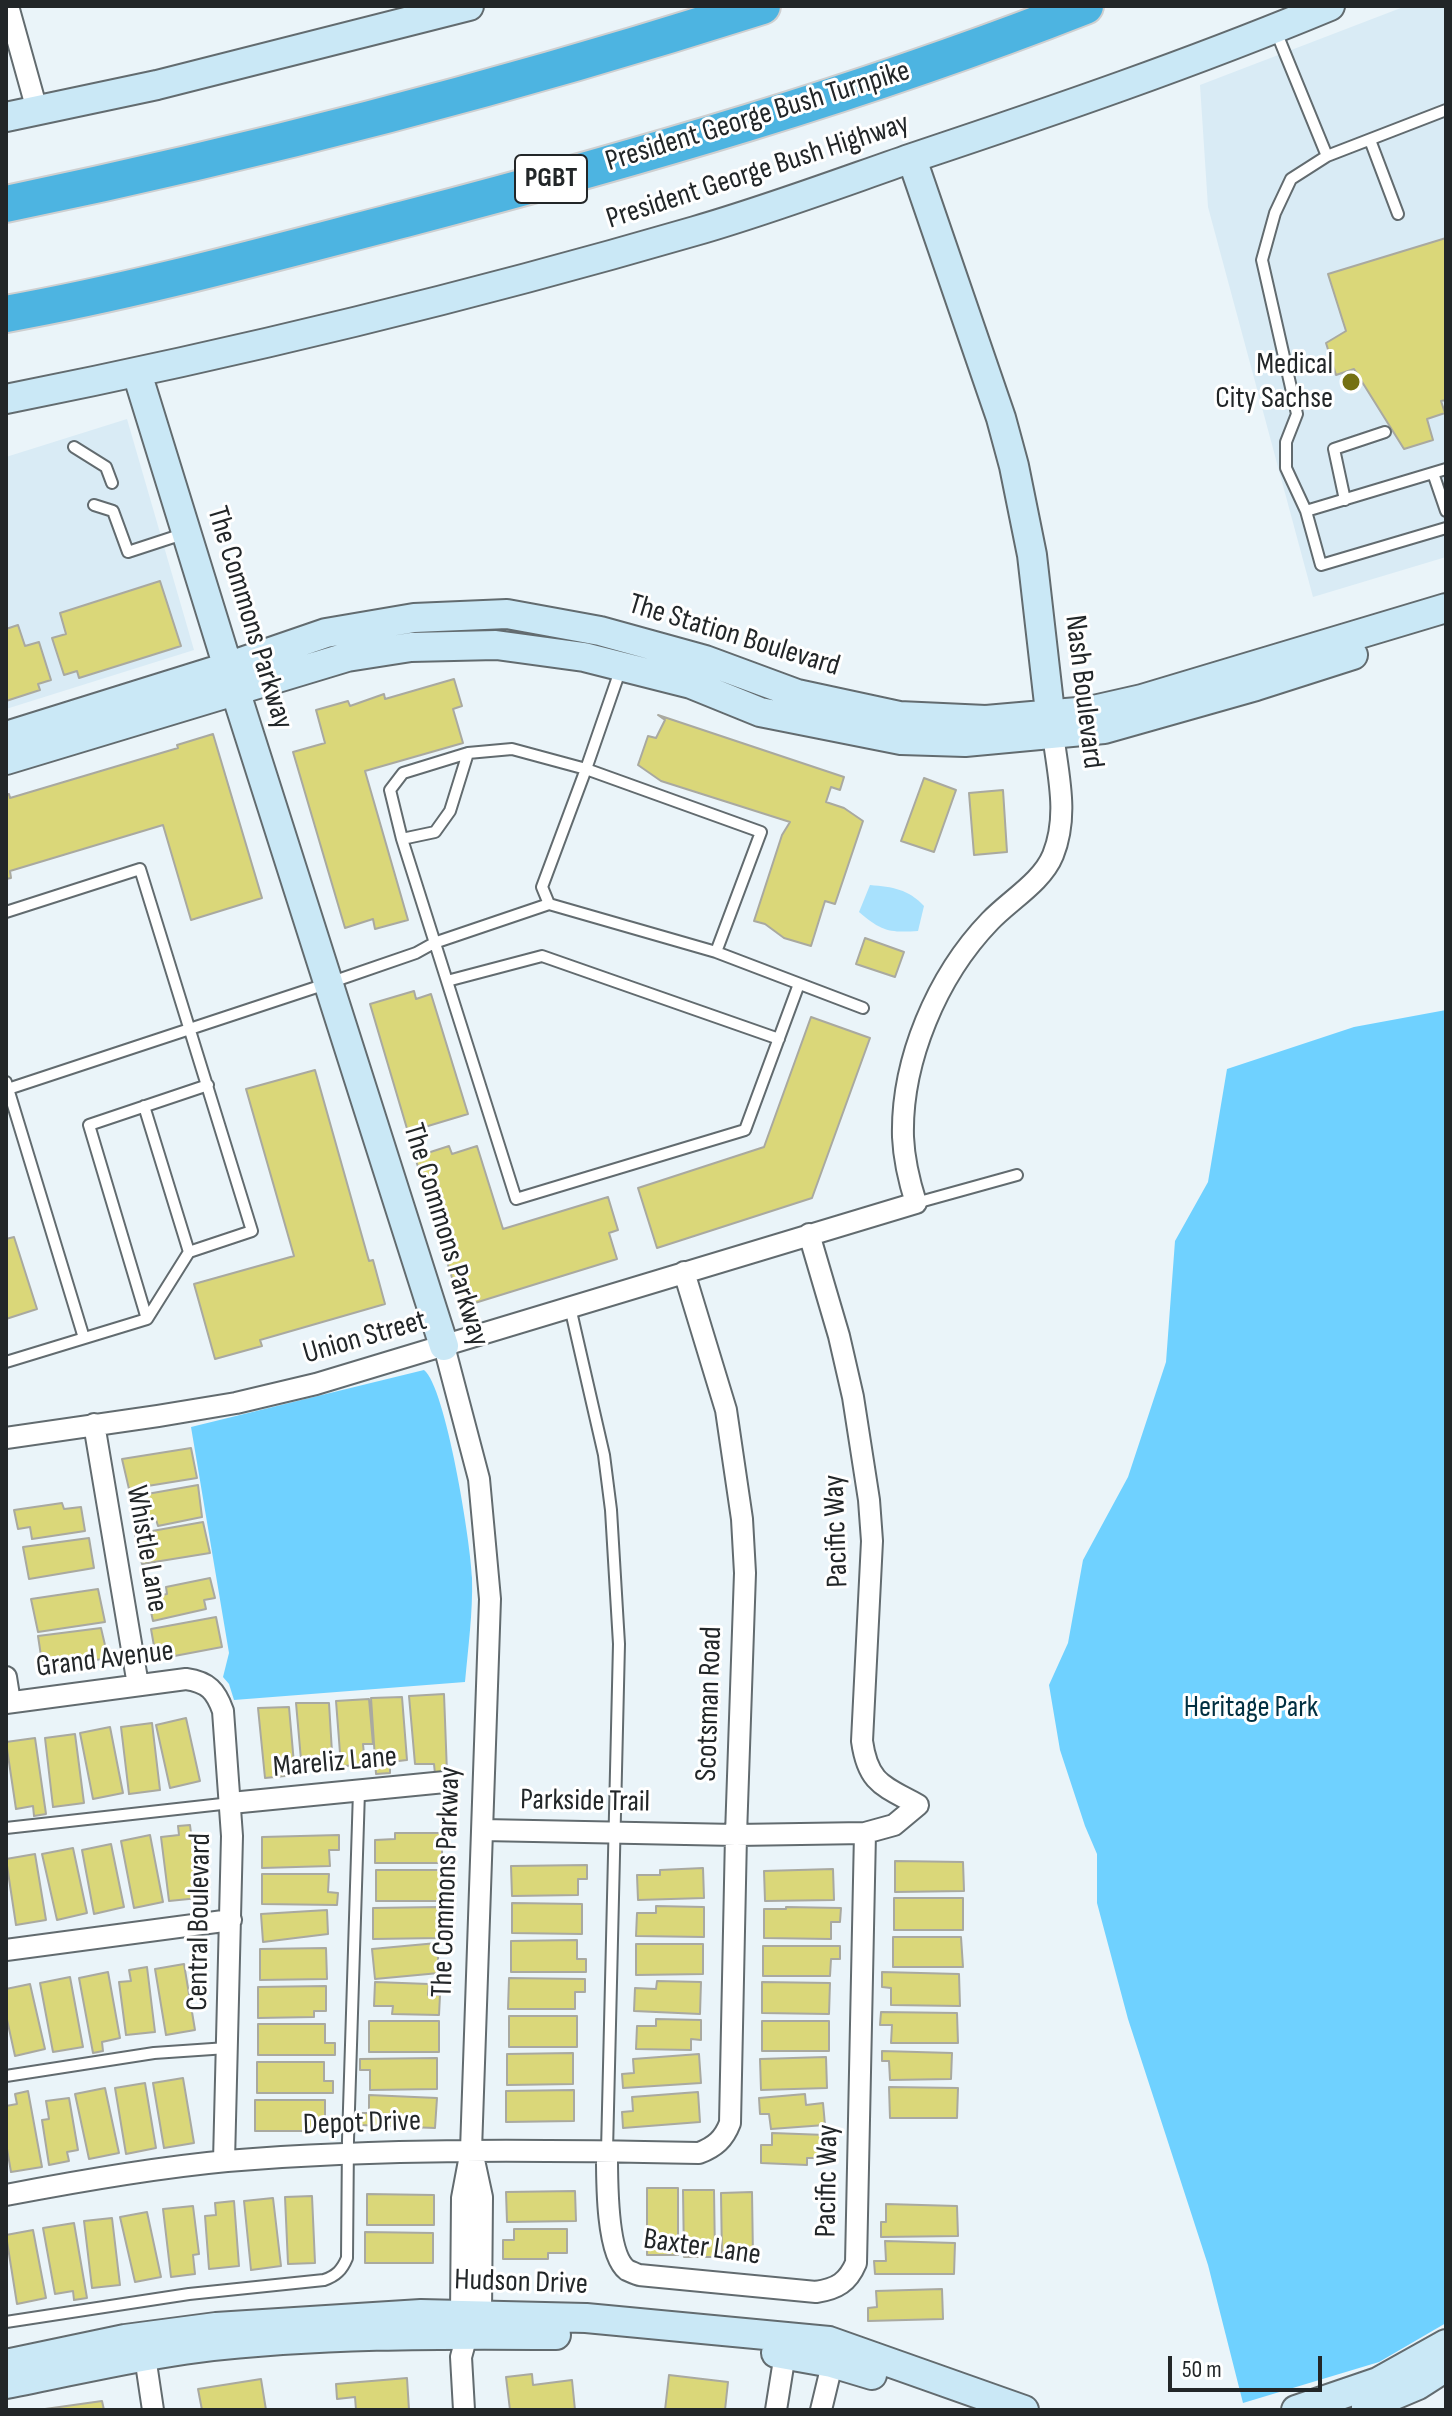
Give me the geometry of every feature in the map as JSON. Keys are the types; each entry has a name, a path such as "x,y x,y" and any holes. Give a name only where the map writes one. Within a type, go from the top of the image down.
{"highway":[{"path":"6,204 409,110 762,6"},
{"name":"President George Bush Turnpike","path":"6,314 316,242 663,149 847,92 1085,6"}],"street":[{"name":"President George Bush Highway","path":"6,399 137,373 533,276 698,230 1132,84 1330,6"},
{"path":"11,7 37,110"},
{"path":"6,117 157,85 460,7"},
{"name":"Nash Boulevard","path":"912,159 1001,418 1014,466 1032,555 1062,817 1052,858 972,942 939,994 914,1056 907,1083 903,1135 906,1168 916,1203"},
{"name":"The Commons Parkway","path":"137,373 444,1346 479,1479 490,1599 471,2150 482,2197 470,2321 461,2357 464,2410"},
{"name":"The Station Boulevard","path":"6,736 231,678 411,647 496,645 584,657 622,666 691,684 760,712 901,740 965,742 1052,724 1089,711 1142,699 1446,608"},
{"name":"The Station Boulevard","path":"6,760 231,678 326,633 414,618 507,614 600,631 705,660 797,694 899,716 1104,729 1446,628"},
{"name":"Union Street","path":"6,1438 236,1403 316,1384 916,1203"},
{"name":"Pacific Way","path":"809,1234 853,1397 869,1500 872,1541 866,1767 880,1784 918,1805"},
{"name":"Scotsman Road","path":"684,1272 726,1410 742,1519 745,1573 730,2123 720,2142"},
{"name":"Whistle Lane","path":"94,1424 138,1685"},
{"path":"6,1677 8,1703"},
{"name":"Grand Avenue","path":"8,1703 186,1679 200,1681 210,1687"},
{"name":"Central Boulevard","path":"210,1687 223,1711 231,1803 224,2161"},
{"name":"Mareliz Lane","path":"231,1803 445,1782"},
{"name":"Parkside Trail","path":"483,1830 736,1835 865,1833 894,1825 918,1805"},
{"name":"Pacific Way","path":"842,2285 856,2263 865,1833"},
{"path":"6,1950 231,1920"},
{"name":"Depot Drive","path":"6,2195 224,2161 471,2150 699,2153 720,2142"},
{"name":"Baxter Lane","path":"607,2151 613,2236 621,2262 627,2270 639,2275 816,2292 842,2285"},
{"name":"Hudson Drive","path":"6,2384 232,2326 360,2317 470,2321 586,2318 834,2353 1024,2410"},
{"path":"1296,2410 1378,2382 1446,2344"},
{"path":"776,2410 786,2346"},
{"path":"143,2347 153,2410"},
{"name":"Hudson Drive","path":"6,2364 143,2347"},
{"path":"821,2410 834,2353"},
{"name":"Hudson Drive","path":"834,2353 966,2410"},
{"path":"1358,2410 1418,2385 1446,2367"}],"lane":[{"path":"1275,29 1327,156"},
{"path":"1446,110 1327,156 1291,179 1275,213 1262,260 1297,414 1286,442 1286,468 1306,511 1321,565 1446,528"},
{"path":"1370,140 1398,214"},
{"path":"1345,500 1334,449 1385,432"},
{"path":"74,447 106,467 112,483"},
{"path":"1306,511 1446,469"},
{"path":"1433,473 1446,511"},
{"path":"94,505 113,511 128,552 186,532"},
{"path":"549,904 542,887 630,639"},
{"path":"716,952 761,832 586,769 512,749 468,753 403,773 390,790 434,943 516,1199 745,1130 799,984"},
{"path":"402,839 435,832 450,811 468,753"},
{"path":"6,912 140,869 252,1231 189,1252 147,1319 6,1362"},
{"path":"84,1338 7,1086 329,983 549,904 716,952 863,1008"},
{"path":"447,981 542,956 779,1039"},
{"path":"147,1319 89,1125 208,1085"},
{"path":"144,1106 189,1252"},
{"path":"916,1203 1017,1175"},
{"path":"570,1307 604,1455 611,1510 619,1644 607,2151"},
{"path":"6,2322 148,2299 332,2277 343,2266 347,2258 347,2154 359,1791"},
{"path":"6,1828 231,1803"},
{"path":"6,2076 141,2055 227,2048"}],"shaded area":[{"name":"Medical City Sachse","path":"1406,6 1446,6 1446,557 1313,597 1208,207 1200,85"},
{"path":"127,419 194,650 6,709 6,457"},
{"path":"870,885 900,890 924,906 918,931 886,929 859,912"}],"green space":[{"name":"Heritage Park","path":"1446,1010 1446,2323 1379,2362 1243,2403 1208,2265 1128,2019 1097,1903 1097,1854 1060,1750 1049,1685 1068,1643 1083,1560 1128,1477 1166,1362 1175,1241 1208,1182 1227,1069 1354,1027"},
{"path":"424,1370 441,1405 449,1434 471,1560 472,1591 465,1682 234,1700 223,1677 229,1653 191,1427"}],"building":[{"path":"1446,238 1446,400 1441,401 1445,413 1427,419 1433,440 1404,449 1354,369 1336,375 1326,343 1346,331 1328,274"},
{"path":"160,581 181,646 79,678 77,671 64,675 52,638 66,634 60,613"},
{"path":"18,625 25,646 39,642 51,680 38,684 40,690 6,701 6,629"},
{"path":"454,679 462,706 453,709 463,743 365,771 408,920 375,929 373,919 345,928 293,752 325,743 316,710 348,701 350,706 384,694 385,699"},
{"path":"658,715 844,777 840,790 831,787 826,802 844,808 863,821 835,904 825,901 811,946 784,938 765,924 754,921 782,835 790,822 661,781 638,765 648,736 656,738 665,720"},
{"path":"213,734 262,898 191,920 163,825 10,871 11,878 6,879 6,795 9,794 10,798 178,748 177,745"},
{"path":"924,778 956,790 934,852 901,841"},
{"path":"1003,790 1007,852 974,855 969,793"},
{"path":"865,938 904,952 895,977 856,964"},
{"path":"414,991 416,999 431,994 468,1114 408,1132 370,1004"},
{"path":"811,1017 870,1038 812,1198 657,1248 638,1188 764,1147"},
{"path":"315,1070 369,1261 373,1260 385,1304 260,1340 262,1346 215,1359 194,1284 294,1256 246,1089"},
{"path":"449,1146 452,1154 477,1146 503,1229 608,1197 618,1230 609,1233 617,1259 465,1306 460,1292 469,1290 465,1277 453,1281 415,1157"},
{"path":"14,1237 37,1309 6,1319 6,1239"},
{"path":"191,1448 197,1478 129,1489 122,1459"},
{"path":"198,1485 202,1517 158,1526 155,1516 135,1521 130,1497"},
{"path":"62,1503 64,1509 81,1507 85,1531 32,1539 30,1527 18,1529 14,1510"},
{"path":"203,1522 210,1553 142,1564 135,1534"},
{"path":"89,1538 94,1568 29,1579 23,1547"},
{"path":"210,1578 215,1598 204,1600 206,1609 153,1621 148,1598 167,1594 166,1587"},
{"path":"98,1589 105,1622 38,1632 31,1599"},
{"path":"216,1617 222,1647 148,1661 145,1648 154,1646 151,1629"},
{"path":"101,1628 108,1658 43,1669 38,1636"},
{"path":"444,1694 447,1773 435,1774 434,1764 415,1764 409,1696"},
{"path":"402,1697 407,1760 390,1762 390,1773 376,1774 371,1698"},
{"path":"369,1699 373,1744 363,1744 365,1765 341,1766 336,1701"},
{"path":"296,1703 329,1703 333,1769 302,1771"},
{"path":"289,1707 295,1775 265,1778 258,1708"},
{"path":"186,1718 200,1781 170,1788 156,1725"},
{"path":"152,1723 160,1790 129,1794 121,1727"},
{"path":"110,1727 123,1793 93,1799 80,1733"},
{"path":"75,1734 84,1803 53,1807 45,1738"},
{"path":"35,1738 46,1814 34,1816 33,1806 16,1809 6,1742"},
{"path":"190,1825 199,1898 169,1901 161,1837 179,1835 178,1826"},
{"path":"395,1833 442,1833 442,1863 375,1863 375,1840 395,1839"},
{"path":"150,1835 163,1902 134,1908 121,1841"},
{"path":"339,1835 339,1850 329,1850 330,1866 262,1868 262,1837"},
{"path":"111,1844 124,1907 94,1914 82,1850"},
{"path":"73,1848 87,1913 57,1920 42,1854"},
{"path":"35,1854 46,1920 16,1925 6,1859"},
{"path":"895,1861 963,1862 964,1891 895,1892"},
{"path":"587,1865 587,1879 578,1879 578,1895 512,1896 511,1866"},
{"path":"703,1868 704,1898 638,1900 637,1875 660,1875 660,1870"},
{"path":"833,1869 834,1900 765,1901 764,1871"},
{"path":"376,1870 441,1870 441,1901 376,1901"},
{"path":"262,1874 329,1874 328,1892 338,1893 337,1905 262,1904"},
{"path":"894,1898 963,1898 963,1930 894,1930"},
{"path":"512,1903 582,1904 582,1934 512,1933"},
{"path":"656,1906 704,1907 704,1937 636,1936 637,1913 656,1913"},
{"path":"441,1907 441,1938 373,1939 373,1908"},
{"path":"841,1908 840,1922 831,1922 831,1939 764,1938 764,1909"},
{"path":"327,1910 328,1934 263,1942 261,1914"},
{"path":"893,1937 961,1937 963,1967 893,1967"},
{"path":"577,1940 577,1959 586,1959 586,1972 511,1972 511,1941"},
{"path":"437,1943 439,1973 375,1979 372,1949"},
{"path":"636,1944 703,1944 703,1974 636,1975"},
{"path":"763,1946 840,1946 840,1959 831,1959 830,1976 763,1976"},
{"path":"326,1948 327,1979 260,1980 260,1949"},
{"path":"184,1964 195,2030 166,2035 155,1969"},
{"path":"147,1967 155,2032 126,2035 119,1982 131,1981 129,1970"},
{"path":"108,1972 120,2038 102,2042 103,2051 93,2053 79,1978"},
{"path":"882,1972 959,1974 960,2006 891,2005 891,1988 882,1987"},
{"path":"70,1977 83,2047 53,2052 40,1983"},
{"path":"509,1978 585,1979 585,1992 575,1992 575,2009 508,2009"},
{"path":"657,1981 701,1982 700,2014 634,2011 635,1988 656,1989"},
{"path":"375,1982 429,1984 428,1995 440,1995 439,2015 392,2014 393,2006 374,2006"},
{"path":"762,1982 830,1983 829,2014 762,2013"},
{"path":"30,1984 45,2049 15,2056 6,2015 6,1989"},
{"path":"326,1986 326,2011 314,2011 314,2017 258,2018 258,1987"},
{"path":"881,2012 957,2013 958,2043 891,2043 892,2025 880,2025"},
{"path":"509,2016 577,2016 577,2047 509,2047"},
{"path":"656,2019 701,2020 701,2040 691,2039 691,2050 636,2049 637,2026 656,2026"},
{"path":"369,2021 439,2021 439,2052 369,2052"},
{"path":"762,2021 829,2021 829,2051 762,2051"},
{"path":"258,2024 325,2024 325,2043 335,2043 335,2055 258,2055"},
{"path":"882,2051 952,2053 951,2079 890,2080 889,2061 882,2061"},
{"path":"573,2053 573,2084 507,2085 507,2054"},
{"path":"699,2054 701,2083 623,2088 622,2074 634,2073 633,2059"},
{"path":"826,2057 827,2088 761,2090 760,2059"},
{"path":"437,2058 437,2089 370,2090 370,2070 360,2070 360,2059"},
{"path":"257,2062 324,2062 324,2081 333,2081 333,2093 257,2093"},
{"path":"183,2078 194,2143 164,2148 153,2083"},
{"path":"145,2083 156,2148 126,2154 115,2088"},
{"path":"889,2087 958,2088 957,2118 890,2118"},
{"path":"105,2088 119,2153 89,2159 75,2094"},
{"path":"574,2090 574,2121 506,2122 506,2091"},
{"path":"28,2091 42,2167 11,2172 6,2143 6,2106 17,2104 15,2094"},
{"path":"698,2092 700,2122 623,2128 622,2112 633,2111 632,2097"},
{"path":"805,2094 806,2105 823,2103 825,2125 771,2129 769,2114 760,2114 759,2098"},
{"path":"369,2095 437,2098 435,2128 359,2125 360,2113 369,2113"},
{"path":"69,2098 78,2150 67,2152 69,2161 49,2165 42,2120 49,2119 46,2101"},
{"path":"255,2100 325,2100 325,2131 255,2131"},
{"path":"772,2133 826,2135 825,2158 807,2158 807,2165 761,2163 761,2145 772,2145"},
{"path":"647,2188 678,2188 678,2255 647,2255"},
{"path":"683,2190 714,2190 715,2257 684,2257"},
{"path":"575,2191 576,2221 507,2222 506,2192"},
{"path":"752,2192 753,2258 722,2258 721,2193"},
{"path":"367,2194 434,2195 434,2225 367,2225"},
{"path":"312,2196 315,2263 288,2264 285,2197"},
{"path":"273,2198 281,2266 251,2270 244,2201"},
{"path":"234,2201 239,2266 209,2269 205,2216 216,2215 215,2203"},
{"path":"886,2204 957,2206 958,2236 881,2237 881,2222 886,2222"},
{"path":"193,2206 199,2254 193,2255 195,2274 171,2277 163,2209"},
{"path":"147,2212 161,2277 135,2282 120,2217"},
{"path":"112,2218 120,2285 92,2288 84,2221"},
{"path":"74,2223 87,2298 74,2300 73,2291 55,2294 43,2228"},
{"path":"514,2229 567,2229 567,2253 548,2253 548,2259 503,2259 503,2240 514,2240"},
{"path":"33,2230 46,2298 17,2304 6,2235"},
{"path":"365,2232 433,2233 433,2263 365,2263"},
{"path":"885,2241 955,2243 954,2274 875,2274 874,2261 886,2261"},
{"path":"942,2289 943,2319 868,2321 868,2308 877,2307 876,2291"},
{"path":"532,2374 533,2385 572,2380 575,2410 510,2410 506,2377"},
{"path":"669,2375 728,2382 725,2410 665,2410"},
{"path":"407,2378 409,2410 356,2410 355,2397 337,2399 336,2384"},
{"path":"261,2379 266,2410 202,2410 198,2389"},
{"path":"102,2401 104,2410 38,2410"}],"place":[{"name":"Medical City Sachse","path":"1351,382"}]}
